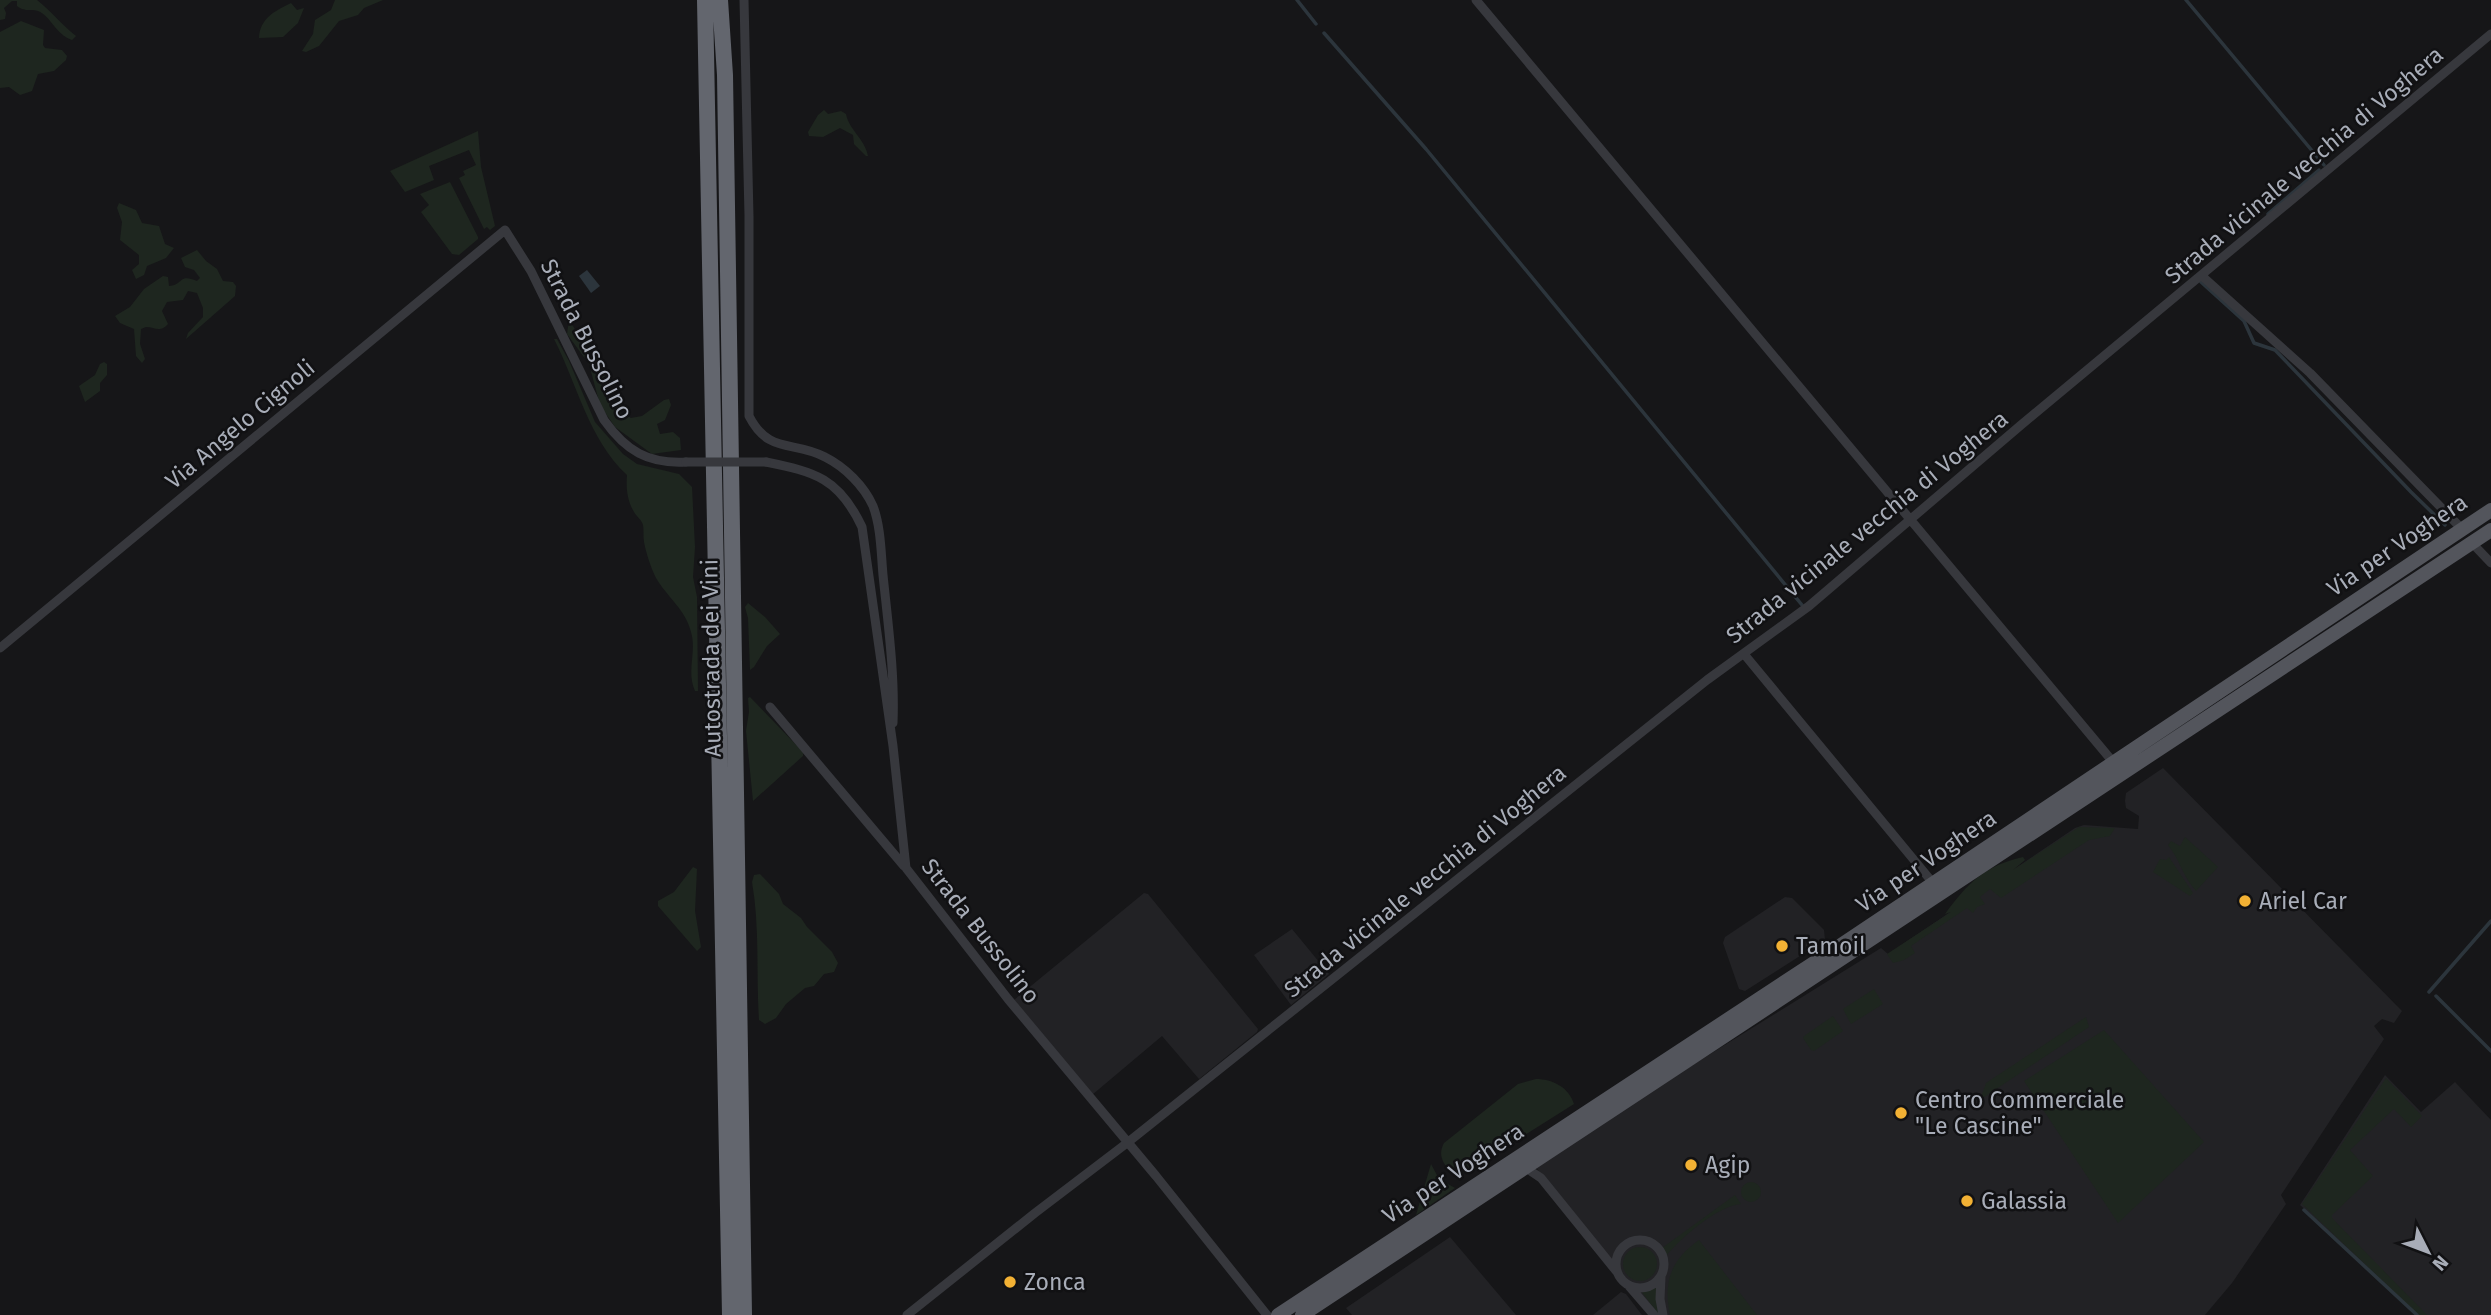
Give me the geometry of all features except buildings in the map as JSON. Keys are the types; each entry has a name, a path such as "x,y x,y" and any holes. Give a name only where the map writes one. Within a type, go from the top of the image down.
{"highway":[{"name":"Autostrada dei Vini","path":"705,0 730,1315"},
{"name":"Autostrada dei Vini","path":"720,0 725,103 744,1315"}],"main road":[{"name":"Via per Voghera","path":"1278,1315 1478,1185 2491,510"},
{"name":"Via per Voghera","path":"1302,1315 2491,530"}],"street":[{"path":"744,0 750,416 757,431 771,442 816,453 842,469 858,484 873,507 881,556 891,659 894,697 892,746"},
{"path":"1476,0 2113,762"},
{"name":"Strada vicinale vecchia di Voghera","path":"906,1315 1127,1143 1707,680 1809,606 2491,34"},
{"name":"Strada Bussolino","path":"505,230 531,271 604,420 616,437 648,459 666,463 766,461 815,474 830,483 849,501 862,527 906,869 1008,999 1156,1176 1267,1315"},
{"name":"Via Angelo Cignoli","path":"0,648 505,230"},
{"path":"2202,276 2310,373 2462,529"},
{"path":"2472,543 2491,563"},
{"path":"1744,654 1933,883"},
{"path":"770,707 906,869"},
{"path":"1526,1168 1541,1178 1654,1315"},
{"path":"1618,1272 1617,1257 1623,1247 1634,1241 1651,1242 1662,1254 1664,1261 1660,1299 1664,1315"},
{"path":"1628,1285 1642,1288 1656,1283 1661,1277"}],"shaded area":[{"path":"0,0 37,0 76,36 72,40 66,37 42,13 20,8 17,1 12,1 4,8 5,19 0,20"},
{"path":"335,0 383,0 364,8 358,15 339,21 319,46 302,51 313,34 315,20 331,10"},
{"path":"291,3 297,10 304,8 298,23 283,37 259,38 265,20"},
{"path":"21,21 44,30 45,48 62,50 67,56 54,71 38,74 32,91 20,95 9,87 0,88 0,32"},
{"path":"824,110 828,114 841,111 846,114 868,156 854,144 853,135 840,128 823,137 809,136 808,132"},
{"path":"478,131 481,167 495,226 490,230 487,227 484,229 459,178 465,175 463,171 476,165 469,150 429,166 434,180 405,192 390,171"},
{"path":"450,182 478,237 459,255 452,254 421,212 429,205 420,194"},
{"path":"119,203 136,210 142,223 159,226 165,244 174,248 166,258 147,266 144,275 136,279 132,270 139,264 139,255 120,240 122,222 117,208"},
{"path":"197,250 217,269 223,281 233,282 236,286 235,296 186,339 203,317 203,308 197,293 188,291 183,300 167,302 162,311 168,324 160,329 141,329 140,344 145,359 142,363 136,356 134,329 120,323 115,316 130,307 144,289 163,276 168,277 169,286 187,278 197,281 200,278 194,270 185,267 181,258"},
{"path":"587,270 600,286 591,293 579,276"},
{"path":"569,320 604,374 621,413 631,418 642,416 669,399 671,405 665,420 657,424 660,434 673,432 680,438 681,450 652,454 615,427 600,405 589,364 567,334"},
{"path":"554,339 557,339 569,361 595,422 623,454 637,464 679,474 692,487 698,691 695,691 692,684 693,639 689,624 656,578 646,551 642,523 628,498 627,475 614,461 593,428"},
{"path":"100,364 107,364 107,375 100,383 100,391 85,402 79,386 95,375"},
{"path":"748,603 780,634 767,646 750,670 748,618 745,607"},
{"path":"750,697 803,752 803,756 753,801 746,731"},
{"name":"Centro Commerciale \"Le Cascine\"","path":"2163,768 2402,1011 2394,1023 2382,1019 2374,1026 2384,1039 2281,1195 2286,1204 2232,1283 2205,1315 1656,1315 1533,1164 1881,948 1888,954 2075,828 2084,825 2138,829 2139,816 2126,808 2126,793"},
{"path":"2079,827 2115,828 2110,836 2089,840 2001,898 1990,889 1980,897 1985,904 1977,907 1973,913 1967,908 1911,946 1915,953 1893,963 1887,954 1951,912 1945,914 1978,877 1998,865 2023,857 2025,860 2013,870"},
{"path":"2185,837 2218,867 2196,891 2168,845 2171,841 2180,846"},
{"path":"2169,857 2193,893 2190,896 2153,872 2160,859 2166,860"},
{"path":"693,867 697,869 695,911 701,947 697,951 658,906 658,901 674,892"},
{"path":"760,874 779,894 783,904 801,918 832,952 838,963 834,972 824,974 814,986 805,988 786,1004 776,1018 765,1024 759,1020 757,934 752,882 754,875"},
{"path":"1144,893 1148,894 1258,1029 1199,1079 1162,1036 1092,1095 1014,1000"},
{"path":"1785,897 1792,898 1824,930 1825,940 1745,991 1739,989 1723,943 1725,937"},
{"path":"1292,929 1329,974 1291,1005 1254,955"},
{"path":"1874,989 1883,1004 1851,1024 1843,1009"},
{"path":"1833,1016 1843,1031 1814,1051 1811,1050 1804,1036"},
{"path":"2086,1017 2089,1027 1980,1100 1986,1083"},
{"path":"2104,1030 2204,1142 2118,1223 2024,1081"},
{"path":"2385,1075 2421,1112 2455,1082 2491,1120 2491,1315 2419,1315 2300,1205"},
{"path":"2386,1078 2422,1116 2411,1127 2394,1109 2350,1150 2373,1176 2332,1218 2427,1315 2418,1315 2302,1204"},
{"path":"1536,1079 1559,1085 1572,1098 1574,1104 1466,1172 1460,1174 1450,1171 1442,1158 1444,1143 1518,1084"},
{"path":"1431,1164 1439,1179 1455,1188 1416,1215"},
{"path":"1747,1182 1755,1182 1761,1192 1755,1202 1747,1202 1741,1196 1741,1188"},
{"path":"1735,1195 1741,1204 1721,1210 1690,1232 1666,1256 1662,1248"},
{"path":"1450,1237 1516,1315 1352,1315 1346,1308"},
{"path":"1699,1240 1757,1315 1670,1315 1668,1292 1671,1272 1682,1255"},
{"path":"1640,1247 1652,1252 1657,1264 1652,1276 1640,1281 1628,1276 1623,1264 1628,1252"},
{"path":"1656,1286 1659,1315 1641,1291"},
{"path":"1621,1292 1626,1294 1642,1315 1593,1315"}],"waterway":[{"path":"1297,0 1316,24"},
{"path":"2186,0 2324,165"},
{"path":"1324,33 1426,149 1802,605"},
{"path":"2268,214 2319,170"},
{"path":"2201,282 2244,321 2254,343 2275,350 2445,525"},
{"path":"2429,992 2491,921"},
{"path":"2436,996 2491,1051"},
{"path":"2304,1210 2417,1315"}],"place":[{"name":"Ariel Car","path":"2245,901"},
{"name":"Tamoil","path":"1782,946"},
{"name":"Centro Commerciale \"Le Cascine\"","path":"1901,1113"},
{"name":"Agip","path":"1691,1165"},
{"name":"Galassia","path":"1967,1201"},
{"name":"Zonca","path":"1010,1282"}]}
